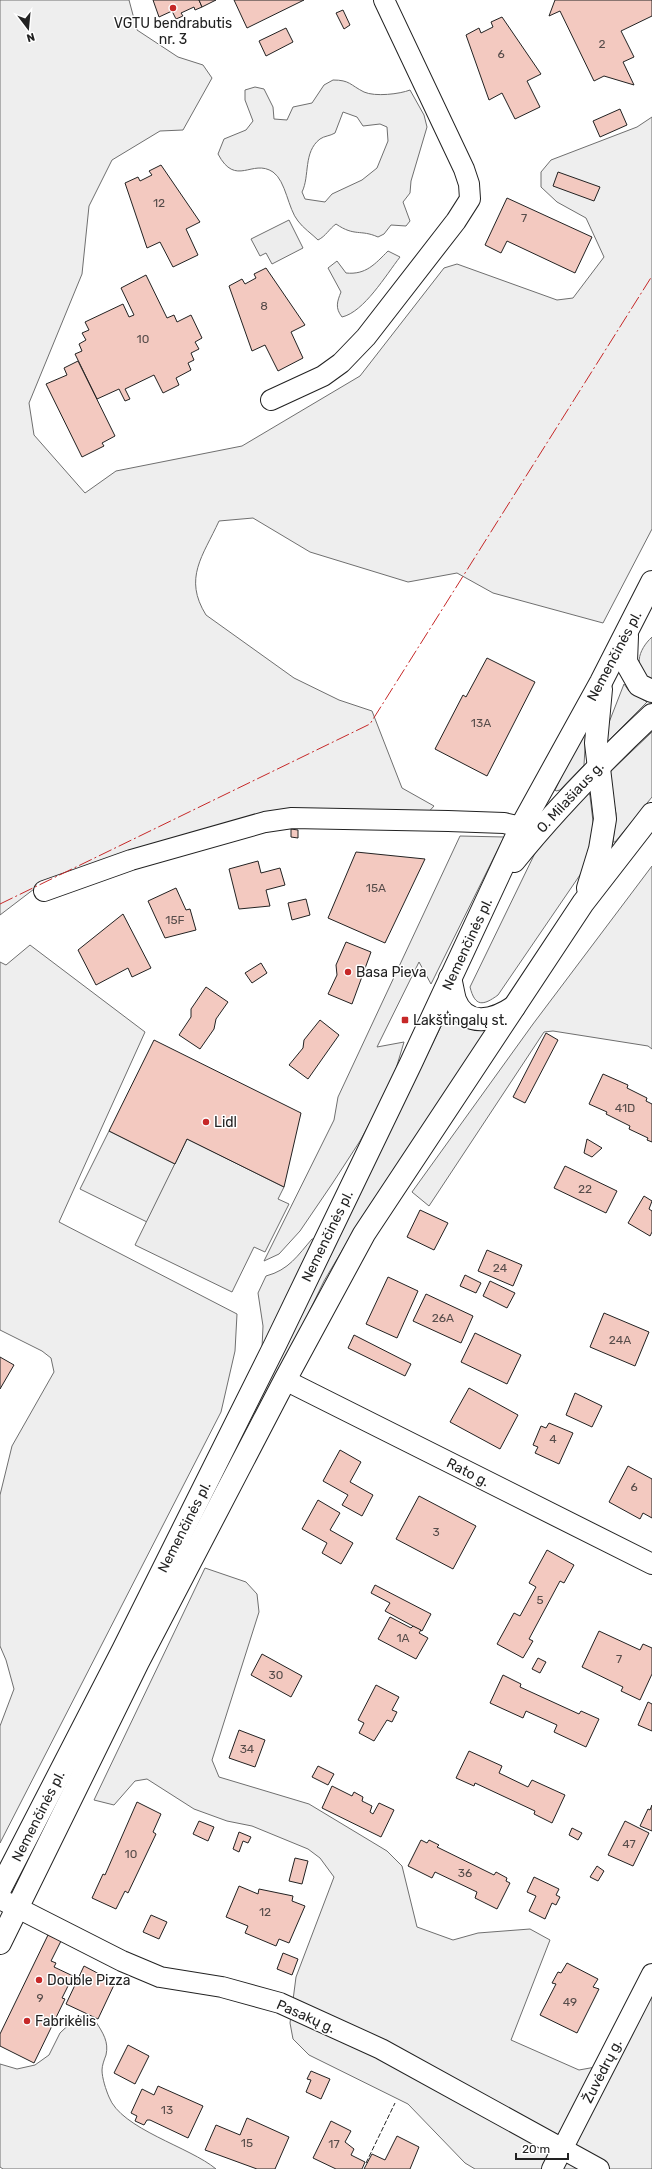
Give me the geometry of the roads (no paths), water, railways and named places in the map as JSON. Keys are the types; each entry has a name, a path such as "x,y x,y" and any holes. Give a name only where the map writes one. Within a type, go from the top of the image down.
{"main road":[{"name":"Nemenčinės pl.","path":"0,1889 123,1650 275,1345 521,827 627,634 652,582"},
{"path":"627,634 626,662 639,685 652,691"},
{"path":"583,903 600,849 605,819 597,767 596,743 601,682"},
{"name":"O. Milašiaus g.","path":"494,886 540,828 597,767 652,715"},
{"path":"583,903 651,816"},
{"name":"Nemenčinės pl.","path":"0,1943 9,1903 138,1662 285,1380 364,1234 412,1159 517,1004 583,903"},
{"path":"450,978 456,1001 464,1013 475,1019 492,1019 503,1014 517,1004"}],"street":[{"path":"271,400 323,376 341,363 366,337 456,221 470,199 469,184 464,169 384,0"},
{"path":"44,891 131,860 265,822 292,818 504,823 521,827"},
{"name":"Rato g.","path":"285,1380 652,1564"},
{"name":"Pasakų g.","path":"9,1903 122,1961 160,1977 222,1987 280,2003 381,2049 562,2147 599,2169"},
{"name":"Žuvėdrų g.","path":"552,2169 652,1974"}],"place":[{"name":"VGTU bendrabutis nr. 3","path":"173,8"},
{"name":"Basa Pieva","path":"348,972"},
{"name":"Lakštingalų st.","path":"405,1020"},
{"name":"Lidl","path":"206,1122"},
{"name":"Double Pizza","path":"39,1980"},
{"name":"Fabrikėlis","path":"27,2021"}]}
